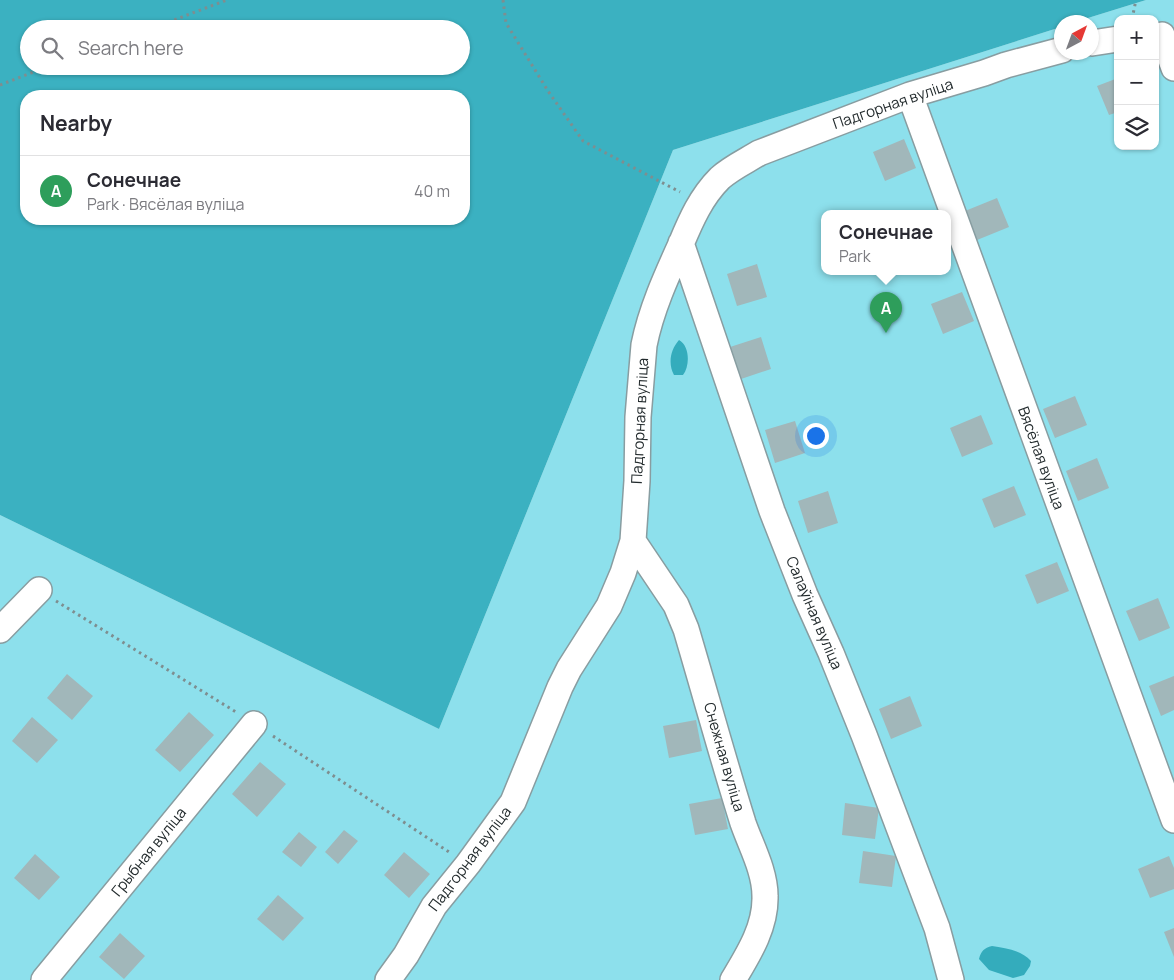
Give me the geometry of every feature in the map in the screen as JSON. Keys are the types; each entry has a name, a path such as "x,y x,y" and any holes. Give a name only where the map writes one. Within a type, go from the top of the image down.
{"street":[{"path":"1164,33 1174,68"},
{"path":"1099,42 1114,40"},
{"name":"Падгорная вуліца","path":"388,980 406,955 434,906 468,864 513,802 560,687 610,606 633,541 637,481 638,418 644,345 652,312 694,212 700,203 720,178 759,153 910,95 1054,52"},
{"name":"Вясёлая вуліца","path":"910,95 1174,820"},
{"name":"Салаўіная вуліца","path":"681,243 772,511 864,735 937,928 951,980"},
{"name":"Снежная вуліца","path":"633,541 676,605 686,629 743,823 762,875 765,895 762,922 749,951 732,980"},
{"path":"0,630 39,590"},
{"name":"Грыбная вуліца","path":"44,980 254,724"}],"path":[{"path":"174,20 227,0"},
{"path":"503,0 506,23 548,92 583,141 700,203"},
{"path":"1133,15 1136,0"},
{"path":"0,85 26,75"},
{"path":"39,590 254,724 468,864"}],"shaded area":[{"path":"0,0 1146,0 1098,15 1054,15 1054,29 673,150 439,729 0,515"},
{"path":"1146,0 1174,0 1174,980 0,980 0,515 439,729 673,150 1054,29 1054,60 1099,60 1098,15"},
{"path":"679,340 687,351 688,362 683,375 674,375 671,357"},
{"path":"992,946 1013,950 1027,957 1031,961 1024,975 1013,978 989,970 979,959 983,950"}],"building":[{"path":"1114,80 1114,113 1109,115 1097,86"},
{"path":"904,139 916,168 885,181 873,152"},
{"path":"997,198 1009,227 977,240 965,211"},
{"path":"757,264 767,297 737,306 727,274"},
{"path":"962,292 974,321 943,334 931,304"},
{"path":"761,337 771,369 741,379 730,347"},
{"path":"1075,396 1087,425 1055,438 1043,409"},
{"path":"981,415 993,444 962,457 950,428"},
{"path":"795,421 805,453 775,463 765,430"},
{"path":"1097,458 1109,488 1078,501 1066,471"},
{"path":"1014,486 1026,515 994,528 982,499"},
{"path":"828,491 838,523 808,533 798,501"},
{"path":"1057,562 1069,591 1037,604 1025,575"},
{"path":"1158,598 1170,628 1139,641 1126,611"},
{"path":"67,674 93,696 72,720 47,698"},
{"path":"1174,676 1174,710 1161,716 1149,686"},
{"path":"910,696 922,726 891,739 879,709"},
{"path":"189,712 214,735 180,772 155,750"},
{"path":"32,717 58,740 37,763 12,741"},
{"path":"696,720 702,751 669,758 663,726"},
{"path":"260,762 286,784 257,817 232,794"},
{"path":"722,798 728,829 695,835 689,804"},
{"path":"845,803 879,808 875,839 842,835"},
{"path":"344,830 358,841 338,864 325,852"},
{"path":"299,832 317,847 301,867 282,852"},
{"path":"863,851 896,856 892,887 859,883"},
{"path":"404,852 430,874 409,898 384,875"},
{"path":"35,854 60,877 39,900 14,878"},
{"path":"1169,856 1174,868 1174,889 1150,898 1138,869"},
{"path":"278,895 304,918 283,941 257,919"},
{"path":"1174,928 1174,957 1164,932"},
{"path":"120,933 145,956 124,979 99,957"}],"place":[{"name":"Сонечнае","path":"886,333"}]}
